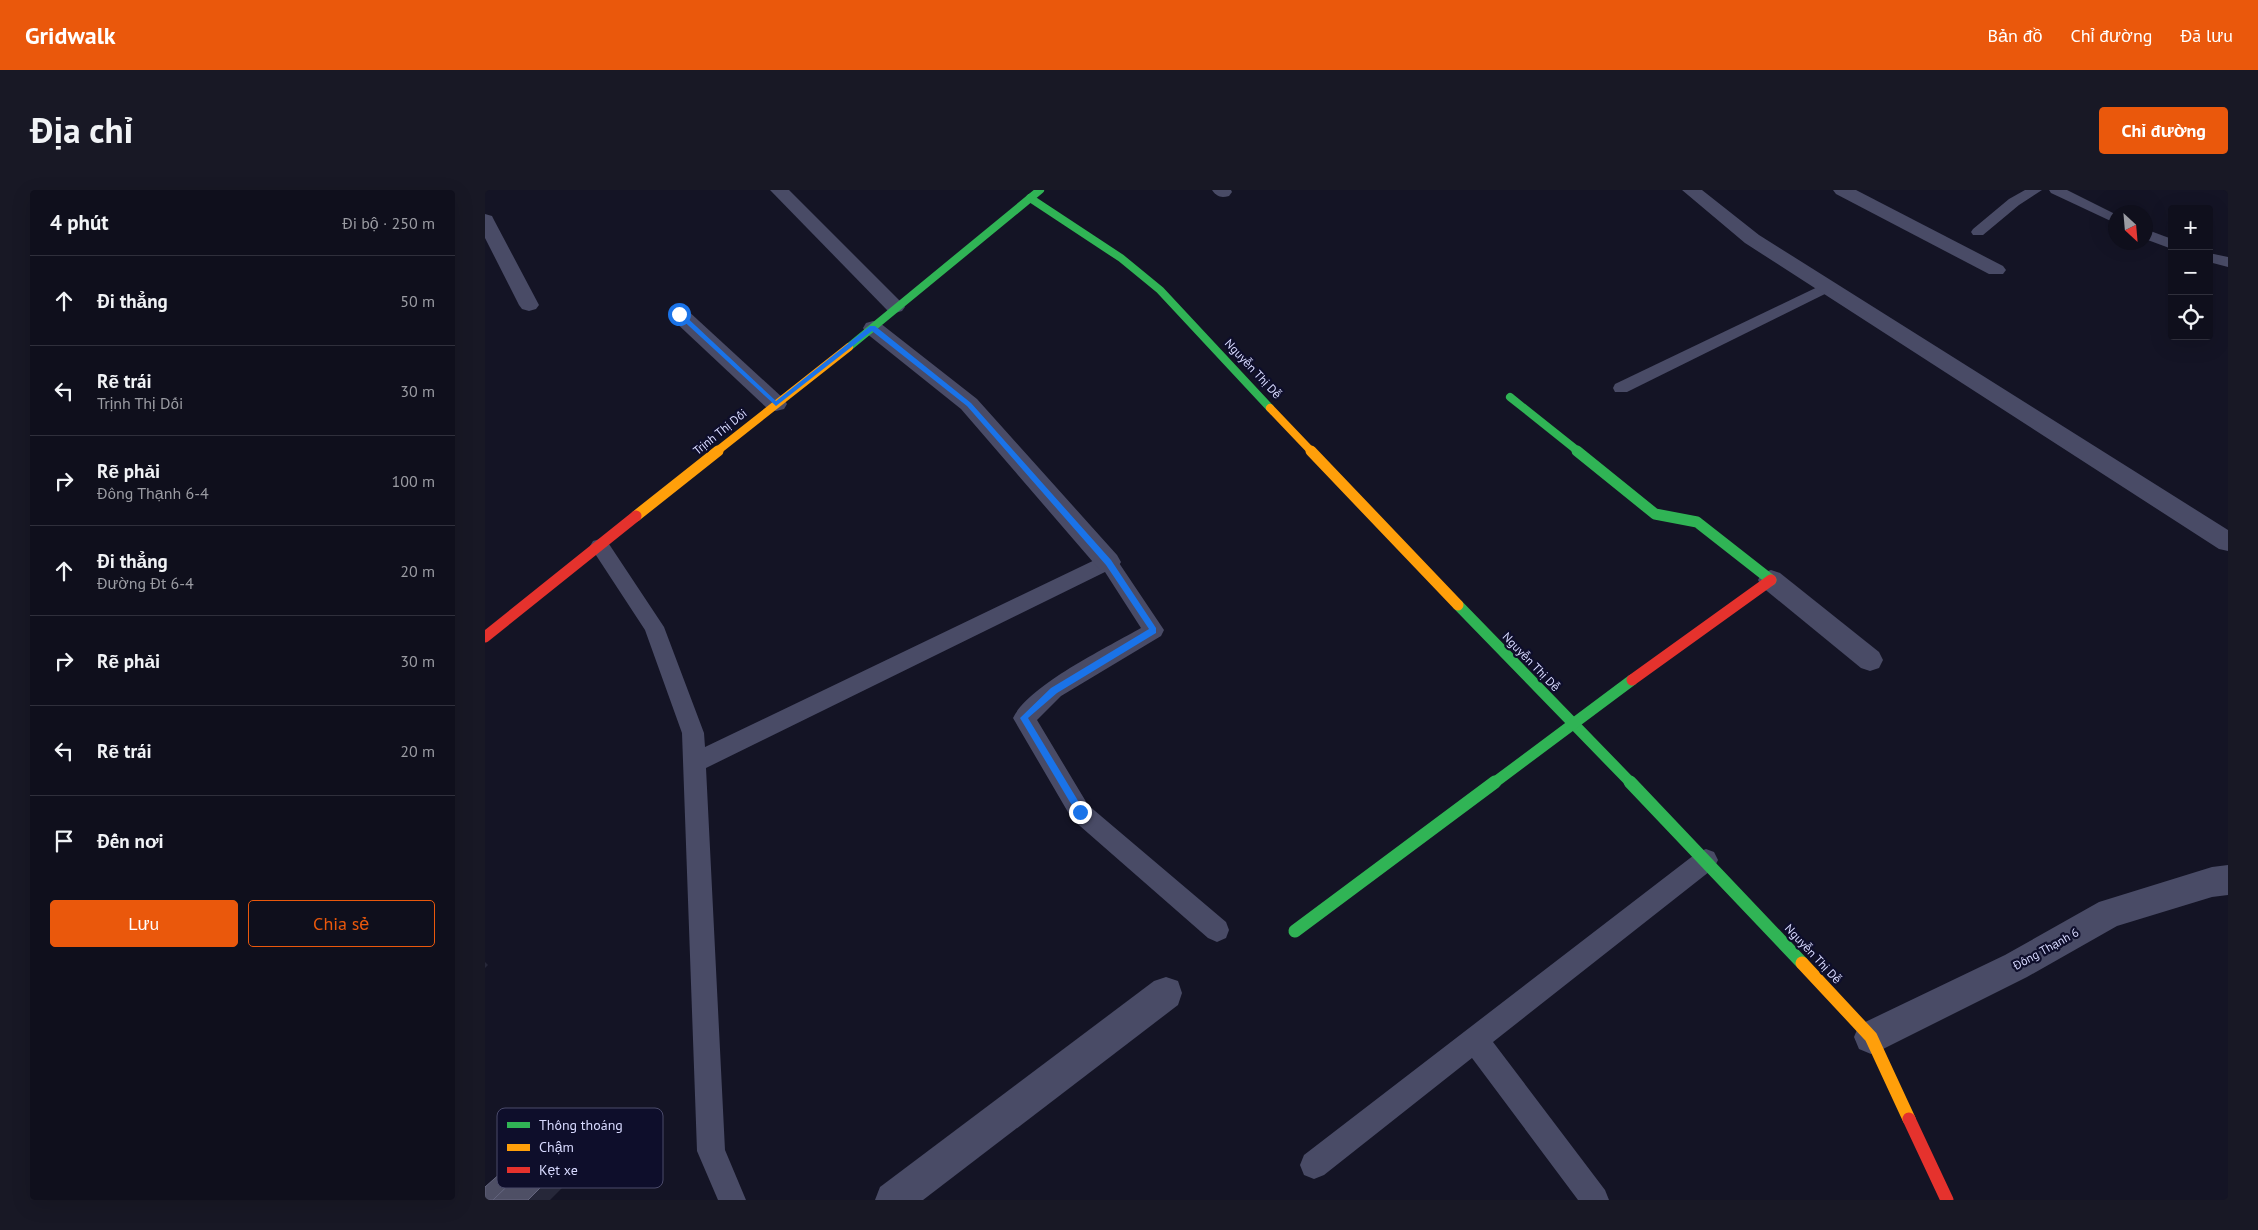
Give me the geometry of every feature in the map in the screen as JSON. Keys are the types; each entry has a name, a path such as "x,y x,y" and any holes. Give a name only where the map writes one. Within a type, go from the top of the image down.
{"street":[{"path":"779,190 895,307"},
{"name":"Trịnh Thị Dối","path":"485,636 873,328 895,307 1040,190"},
{"path":"1691,190 1752,239 2228,542"},
{"path":"1842,190 1996,270"},
{"name":"Nguyễn Thị Dễ","path":"1030,198 1121,258 1160,290 1382,528 1706,860 1871,1036 1947,1200"},
{"path":"485,220 529,305"},
{"path":"679,314 776,404"},
{"path":"873,328 969,404 1108,562"},
{"path":"1510,397 1655,514 1697,522 1870,660"},
{"path":"1295,931 1572,724 1771,580"},
{"name":"Đông Thạnh 6","path":"1871,1036 2016,966 2110,913 2212,882 2228,880"},
{"path":"893,1200 1166,993"}],"lane":[{"path":"1978,232 2014,202 2035,190"},
{"path":"2056,190 2108,216"},
{"path":"2153,237 2168,244"},
{"path":"2213,258 2228,262"},
{"path":"1621,388 1828,287"},
{"path":"600,546 654,627 693,733 711,1151 731,1200"},
{"path":"694,763 1108,562 1154,630 1054,690 1024,718 1080,812 1217,930"},
{"path":"1314,1164 1706,860"},
{"path":"1475,1040 1595,1200"}],"building":[{"path":"497,1176 497,1188 505,1188 493,1200 485,1200 485,1187"},
{"path":"505,1188 540,1188 528,1200 493,1200"}],"traffic: fast":[{"path":"849,347 1040,190"},
{"path":"1030,198 1121,258 1160,290 1270,408"},
{"path":"1510,397 1655,514 1697,522 1771,580"},
{"path":"1458,605 1706,860 1802,963"},
{"path":"1295,931 1632,680"}],"traffic: slow":[{"path":"636,516 849,347"},
{"path":"1270,408 1458,605"},
{"path":"1802,963 1871,1037 1909,1119"}],"traffic: jam":[{"path":"485,637 636,516"},
{"path":"1632,680 1771,580"},
{"path":"1909,1119 1947,1200"}],"route":[{"path":"679,314 776,404 873,328 969,404 1108,562 1154,630 1054,690 1024,718 1080,812"}]}
